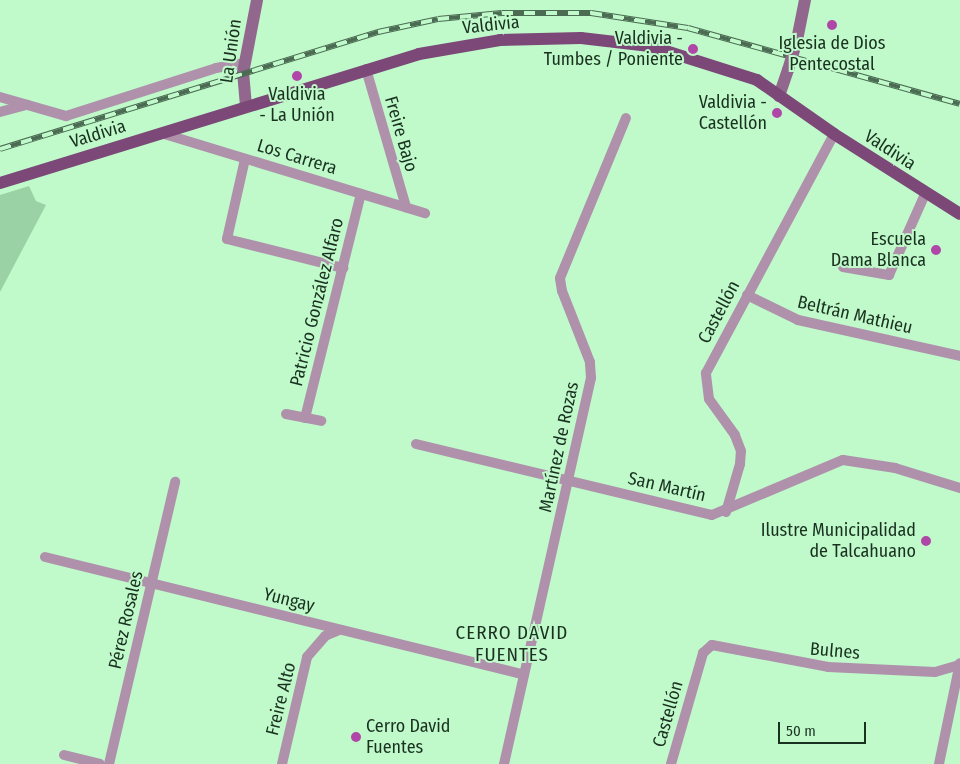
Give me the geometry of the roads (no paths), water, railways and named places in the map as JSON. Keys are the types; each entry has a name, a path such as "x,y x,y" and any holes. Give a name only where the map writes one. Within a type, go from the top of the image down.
{"main road":[{"name":"La Unión","path":"246,106 242,91 245,63 257,0"},
{"path":"779,96 797,40 805,0"},
{"name":"Valdivia","path":"0,182 419,54 479,43 581,38 636,44 671,52 750,77 925,194 960,214"}],"street":[{"path":"0,97 66,116 216,68 245,63"},
{"name":"Freire Bajo","path":"366,69 406,207"},
{"path":"0,112 28,105"},
{"name":"Martínez de Rozas","path":"504,764 570,481 591,369 560,278 626,118"},
{"name":"Los Carrera","path":"160,133 425,213"},
{"name":"Castellón","path":"726,512 740,464 740,450 735,435 709,399 705,378 747,295 834,134"},
{"path":"245,159 227,239 343,268"},
{"name":"Patricio González Alfaro","path":"305,418 361,194"},
{"path":"842,267 885,276 890,274 925,194"},
{"name":"Beltrán Mathieu","path":"747,295 798,320 960,356"},
{"path":"286,414 321,421"},
{"name":"San Martín","path":"416,444 708,514 726,512 843,460 885,466 960,488"},
{"name":"Pérez Rosales","path":"109,764 175,482"},
{"name":"Yungay","path":"46,557 524,675"},
{"name":"Freire Alto","path":"282,764 307,657 324,636 341,630"},
{"name":"Castellón","path":"671,764 684,712 703,653 708,646"},
{"name":"Bulnes","path":"708,646 726,647 811,665 852,669 935,672 960,665"},
{"path":"939,764 960,665"},
{"path":"64,756 100,764"}],"railway":[{"path":"0,149 378,32 438,19 502,13 591,13 688,28 960,104"}],"place":[{"name":"Iglesia de Dios Pentecostal","path":"832,25"},
{"name":"Valdivia - Tumbes / Poniente","path":"693,49"},
{"name":"Valdivia - La Unión","path":"297,76"},
{"name":"Valdivia - Castellón","path":"777,113"},
{"name":"Escuela Dama Blanca","path":"936,250"},
{"name":"Ilustre Municipalidad de Talcahuano","path":"926,541"},
{"name":"Cerro David Fuentes","path":"356,737"}],"district":[{"name":"CERRO DAVID FUENTES","path":"512,644"}]}
